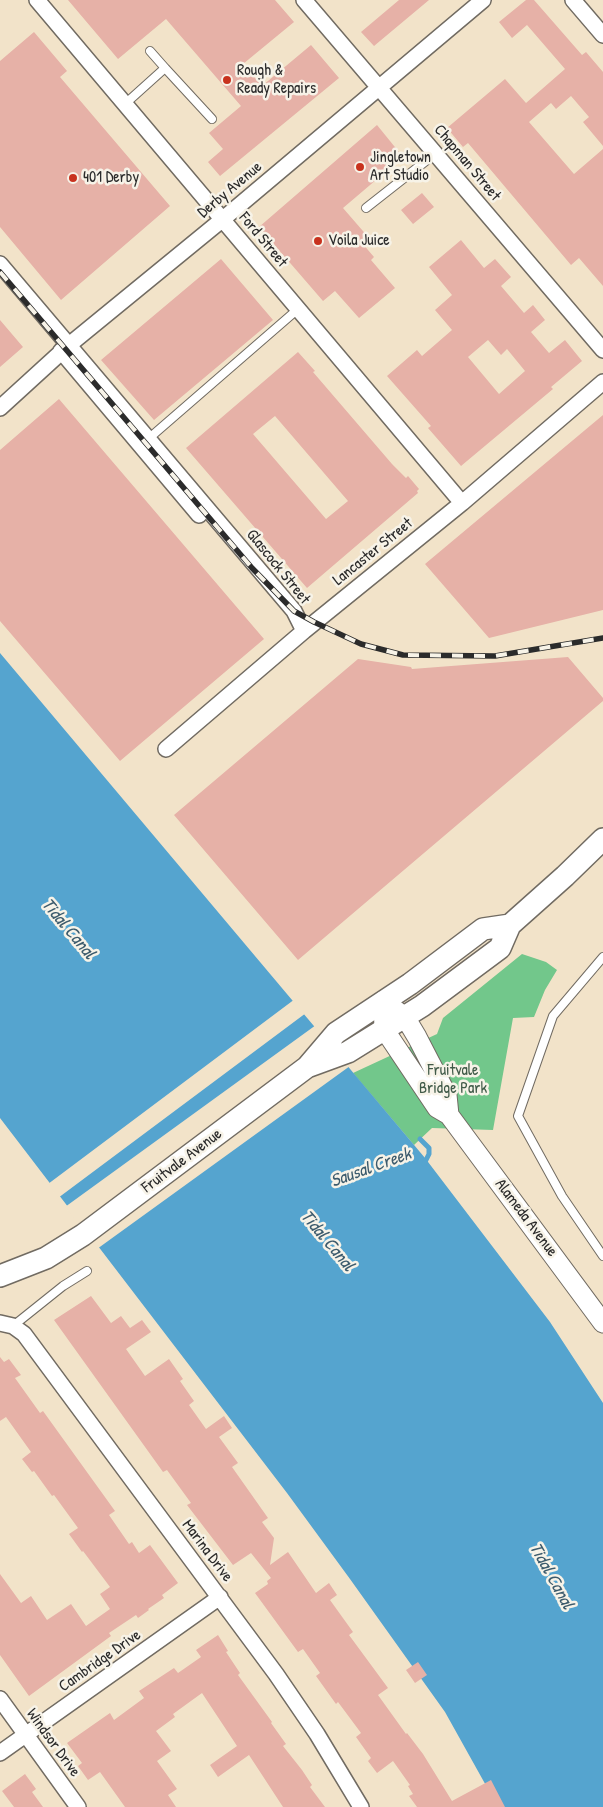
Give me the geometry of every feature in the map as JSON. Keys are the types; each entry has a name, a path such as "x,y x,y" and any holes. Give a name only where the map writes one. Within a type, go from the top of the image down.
{"main road":[{"name":"Fruitvale Avenue","path":"307,1067 348,1052 406,1016 500,948 510,925 603,839"},
{"name":"Fruitvale Avenue","path":"0,1276 56,1253 83,1236 307,1067 336,1033 410,984 484,929 510,925"}],"street":[{"name":"Ford Street","path":"37,0 462,503"},
{"name":"Chapman Street","path":"304,0 603,350"},
{"name":"Derby Avenue","path":"0,408 65,348 223,219 483,0"},
{"path":"573,0 603,35"},
{"name":"Glascock Street","path":"0,264 65,348 144,442 265,592 304,631"},
{"name":"Glascock Street","path":"0,280 65,348"},
{"name":"Lancaster Street","path":"166,749 304,631 462,503 603,382"},
{"path":"382,1001 406,1016"},
{"name":"Alameda Avenue","path":"382,1001 384,1029 437,1108 449,1115 603,1322"},
{"name":"Alameda Avenue","path":"406,1016 447,1095 449,1115"},
{"name":"Marina Drive","path":"6,1324 24,1334 220,1597 317,1734 361,1807"},
{"name":"Cambridge Drive","path":"0,1754 220,1597"},
{"name":"Windsor Drive","path":"0,1699 78,1807"}],"lane":[{"path":"150,51 212,119"},
{"path":"125,104 165,68"},
{"path":"366,208 436,154"},
{"path":"144,442 298,308"},
{"path":"603,957 553,1016 518,1116 562,1196 603,1256"},
{"path":"6,1324 88,1271"}],"green space":[{"name":"Fruitvale Bridge Park","path":"522,954 546,962 557,970 545,990 534,1017 513,1018 493,1130 432,1128 414,1145 353,1073 437,1034 443,1018"}],"water":[{"name":"Tidal Canal","path":"0,653 425,1158 550,1322 603,1403 603,1807 498,1807 445,1712 350,1579 287,1493 0,1118"}],"pier":[{"path":"295,999 306,1013 58,1198 48,1184"},
{"path":"316,1025 350,1066 97,1249 65,1207"}],"building":[{"path":"68,0 275,0 294,22 243,64 262,86 311,45 339,78 220,176 208,162 223,149 209,133 241,106 166,19 118,59"},
{"path":"399,0 429,0 374,46 361,32"},
{"path":"526,0 534,0 582,55 586,52 603,72 603,146 583,122 589,117 571,96 556,109 551,103 529,122 574,174 603,149 603,286 579,258 571,265 468,143 463,147 447,128 505,79 526,103 565,69 527,25 512,38 499,22"},
{"name":"401 Derby","path":"34,32 67,71 60,77 170,206 61,300 0,227 0,61"},
{"path":"377,125 403,157 343,208 369,238 362,243 374,257 371,260 395,288 359,318 335,291 323,301 259,227"},
{"path":"422,193 434,207 413,224 401,210"},
{"path":"461,240 484,268 495,259 511,277 501,286 524,313 533,305 545,320 531,332 549,353 565,340 582,361 551,387 553,389 461,466 428,428 431,426 387,376 417,350 422,356 452,330 435,310 452,295 429,267","holes":["488,340 501,355 507,349 525,371 499,394 468,357"]},
{"path":"221,259 273,320 154,420 101,360"},
{"path":"0,320 23,347 0,367"},
{"path":"298,352 392,464 406,478 408,476 419,489 418,493 307,588 186,448","holes":["275,416 348,501 326,519 253,434"]},
{"path":"59,399 264,639 120,761 0,621 0,450"},
{"path":"603,415 603,610 489,638 425,564"},
{"path":"568,657 603,698 603,701 298,960 174,815 358,659 411,667 412,669"},
{"path":"91,1296 111,1323 121,1316 130,1328 142,1320 151,1332 126,1349 145,1376 169,1359 183,1379 180,1381 194,1401 189,1405 206,1429 224,1416 232,1428 219,1437 238,1463 232,1467 268,1518 262,1522 274,1538 270,1565 288,1552 316,1593 329,1583 337,1595 330,1600 353,1632 349,1635 388,1688 378,1695 423,1754 452,1801 491,1780 505,1807 417,1807 409,1796 413,1794 408,1786 410,1785 393,1761 377,1773 368,1761 371,1758 356,1737 361,1733 338,1702 336,1704 316,1676 320,1673 303,1649 298,1652 255,1593 268,1584 267,1581 271,1578 251,1553 233,1565 187,1505 191,1503 167,1470 163,1472 54,1320"},
{"path":"0,1357 4,1362 9,1359 21,1375 15,1378 40,1413 43,1411 115,1511 109,1515 129,1544 132,1542 139,1553 150,1545 178,1583 162,1595 164,1598 149,1610 138,1618 136,1615 109,1633 111,1636 29,1696 0,1655 0,1574 21,1603 31,1596 47,1620 71,1604 86,1626 110,1609 100,1594 110,1587 69,1534 78,1528 54,1495 52,1496 34,1471 32,1472 22,1459 31,1452 6,1417 0,1421"},
{"path":"218,1635 228,1651 226,1652 240,1673 238,1675 272,1722 286,1744 283,1746 302,1770 312,1785 310,1787 325,1807 283,1807 249,1755 218,1777 210,1765 237,1746 202,1693 173,1714 175,1717 156,1731 171,1751 157,1761 177,1789 168,1795 176,1807 125,1807 100,1772 88,1780 78,1766 82,1763 67,1743 110,1713 114,1720 144,1698 139,1691 174,1668 178,1673 201,1657 196,1650"},
{"path":"418,1662 427,1675 415,1683 406,1670"},
{"path":"25,1774 36,1789 32,1792 43,1807 14,1807 2,1791"}],"waterway":[{"name":"Sausal Creek","path":"420,1139 429,1148 429,1154 424,1164"}],"railway":[{"path":"0,272 252,568 294,611 361,644 403,655 495,656 603,638"}],"place":[{"name":"Rough & Ready Repairs","path":"227,80"},
{"name":"Jingletown Art Studio","path":"360,167"},
{"name":"401 Derby","path":"73,178"},
{"name":"Voila Juice","path":"318,241"}]}
